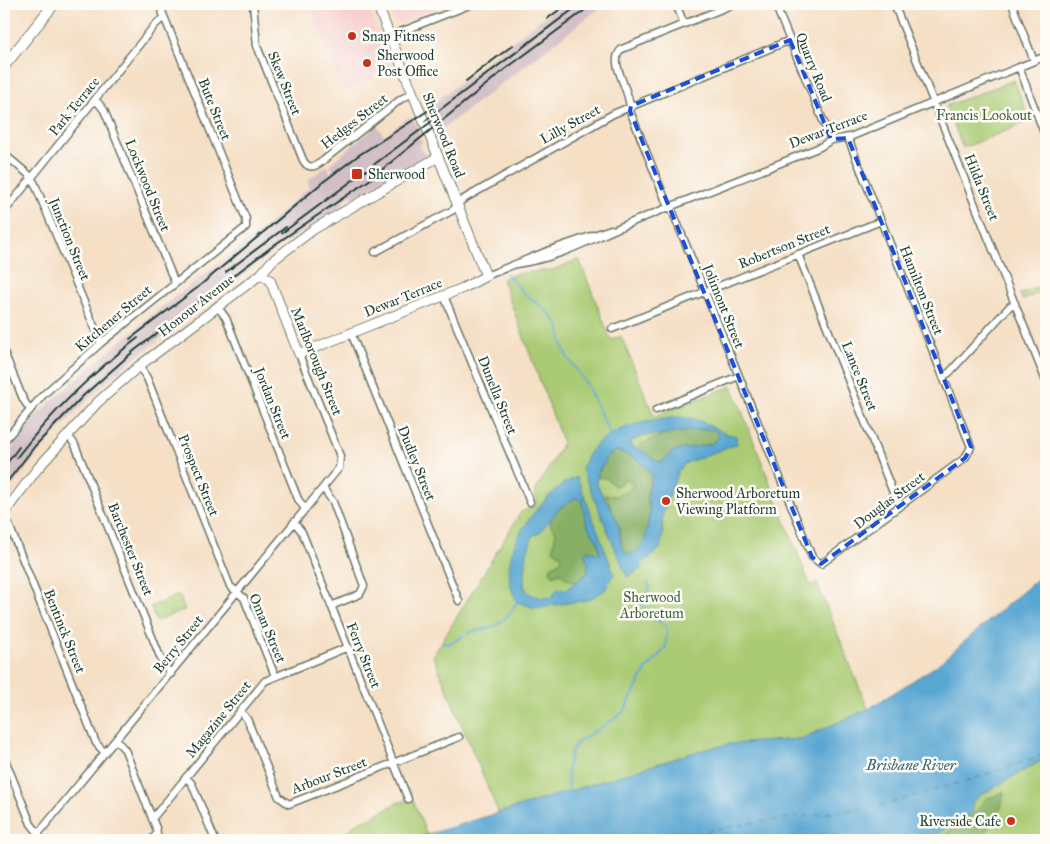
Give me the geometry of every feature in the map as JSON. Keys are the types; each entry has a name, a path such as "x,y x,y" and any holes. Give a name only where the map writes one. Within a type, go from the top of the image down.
{"main road":[{"path":"4,66 54,4"}],"street":[{"name":"Bute Street","path":"159,4 247,225"},
{"name":"Skew Street","path":"253,4 257,46 302,160 310,166"},
{"name":"Sherwood Road","path":"377,4 486,276"},
{"path":"390,36 472,4"},
{"path":"676,4 684,24 734,4"},
{"name":"Quarry Road","path":"775,4 831,140"},
{"name":"Hilda Street","path":"894,4 1046,381"},
{"path":"1012,4 1034,61"},
{"name":"Park Terrace","path":"4,212 164,17"},
{"name":"Jolimont Street","path":"684,24 625,47 617,54 616,62 631,100 630,111 812,557 819,564"},
{"name":"Lilly Street","path":"374,252 445,215 462,200 631,106 790,40"},
{"name":"Dewar Terrace","path":"299,354 444,296 516,264 569,243 619,228 820,147 831,140 848,138 1046,56"},
{"path":"1018,67 1046,138"},
{"name":"Hedges Street","path":"310,166 320,163 397,103 413,93"},
{"name":"Lockwood Street","path":"95,99 104,110 176,283"},
{"name":"Hamilton Street","path":"848,138 970,442 970,452"},
{"name":"Junction Street","path":"4,154 31,178 100,343"},
{"name":"Honour Avenue","path":"4,513 38,468 98,402 139,366 261,274 272,261 314,229 438,157"},
{"name":"Robertson Street","path":"612,329 882,221"},
{"name":"Kitchener Street","path":"4,441 30,410 100,343 244,230 247,225"},
{"name":"Lance Street","path":"798,254 894,495 901,506"},
{"name":"Marlborough Street","path":"261,274 270,280 341,463"},
{"name":"Dunella Street","path":"444,296 530,502"},
{"path":"943,376 949,373 1010,306 1015,303"},
{"name":"Jordan Street","path":"217,306 226,318 298,499 305,509"},
{"name":"Dudley Street","path":"351,333 459,601"},
{"path":"4,352 22,399 30,410"},
{"name":"Prospect Street","path":"139,366 147,378 229,584 237,592"},
{"path":"656,410 739,376"},
{"name":"Barchester Street","path":"68,435 75,445 163,664 170,674"},
{"name":"Douglas Street","path":"819,564 827,561 966,458 970,452"},
{"name":"Berry Street","path":"33,840 323,488 341,463"},
{"path":"323,488 333,502 364,586 360,594 331,606"},
{"name":"Bentinck Street","path":"4,517 9,525 96,743 104,753"},
{"name":"Ferry Street","path":"294,522 302,532 408,799"},
{"name":"Oman Street","path":"237,592 244,598 275,676"},
{"name":"Magazine Street","path":"152,819 265,680 348,647"},
{"name":"Arbour Street","path":"240,712 247,719 279,797 286,803 296,802 394,763"},
{"path":"394,763 459,737"},
{"path":"116,740 125,750 152,819 157,833 152,840"},
{"path":"4,757 31,824 39,834"},
{"path":"186,777 192,784 215,840"}],"highlighted area":[{"path":"790,40 831,139 848,138 971,447 965,458 821,564 812,557 630,111 631,106"}],"shaded area":[{"path":"308,4 367,4 393,71 343,91"},
{"path":"387,4 446,4 398,23 394,20"},
{"path":"560,4 605,4 437,133 429,107"},
{"path":"409,117 410,120 413,118 420,133 417,136 423,142 420,144 423,152 427,155 354,197 351,195 342,201 344,204 278,248 122,368 82,405 46,443 4,496 4,459 36,416 82,374 158,310 262,230 309,187 308,180 327,166 331,173 334,171 329,165 377,125 384,136"}],"green space":[{"name":"Francis Lookout","path":"1014,80 1030,121 963,148 946,106"},
{"name":"Sherwood Arboretum","path":"579,259 611,340 621,336 654,416 732,386 810,585 817,583 868,709 801,739 730,744 699,751 499,814 433,656 521,512 536,506 537,501 534,493 563,443 502,279 518,273 553,270"},
{"path":"1046,284 1046,290 1023,300 1020,294"},
{"path":"707,429 716,431 719,438 711,444 673,451 665,460 658,462 640,450 639,445 664,434"},
{"path":"616,451 637,460 645,466 652,476 647,496 650,512 644,544 636,552 627,554 622,549 619,526 605,495 618,496 619,493 627,492 633,486 628,479 624,479 619,485 614,486 606,478 599,478 598,474 606,456"},
{"path":"575,498 581,499 587,525 598,542 600,555 590,550 584,554 588,562 588,573 577,582 567,579 560,573 553,576 550,571 551,567 562,560 561,555 553,549 556,532 550,525 552,517 560,508"},
{"path":"179,595 185,610 156,621 150,607"},
{"path":"1046,758 1046,840 933,840 942,828 967,817 972,802 979,796"},
{"path":"1004,792 1001,808 983,835 982,840 938,840 975,813 986,799"},
{"path":"413,800 427,835 410,840 327,840 349,831 354,824 372,817 399,802"}],"water":[{"path":"678,417 695,419 727,434 736,436 737,444 686,463 678,471 662,517 663,535 660,549 642,564 641,569 627,577 582,470 587,456 607,436 635,425","holes":["707,429 716,431 719,438 711,444 673,451 661,462 656,461 630,444 631,441 645,436","616,451 637,460 645,466 652,476 647,496 650,512 644,543 636,552 627,554 621,544 616,518 596,482 600,467 605,464 604,460"]},
{"path":"577,477 614,573 605,590 588,600 535,608 517,602 509,576 512,552 522,529 538,508 556,490","holes":["575,498 581,500 587,525 598,542 600,554 587,550 584,554 588,562 588,573 565,590 558,588 552,597 544,598 532,595 524,585 527,553 533,535 538,534 560,508"]},
{"name":"Brisbane River","path":"1046,569 1046,758 979,796 972,802 973,812 942,831 933,840 410,840 699,751 729,744 801,739 868,709 936,666 1042,575"}],"waterway":[{"path":"507,274 522,291 551,315 560,328 561,342 567,357 586,383 607,428"},
{"path":"608,430 610,435"},
{"path":"642,604 650,587 648,583"},
{"path":"569,793 568,767 573,748 577,743 623,713 646,670 666,647 667,627 649,614 636,595"},
{"path":"469,633 498,624 509,614 517,602"},
{"path":"443,642 448,644 464,636"}],"ferry route":[{"path":"663,840 750,823 877,807 979,777 1046,754"}],"railway":[{"path":"547,19 567,4"},
{"path":"425,121 580,4"},
{"path":"4,486 35,446 84,395 135,350 277,243 368,181 504,70 593,4"},
{"path":"466,81 513,45"},
{"path":"130,339 197,288 323,182 359,155 429,110"},
{"path":"282,233 435,119"},
{"path":"226,272 286,227"},
{"path":"17,457 44,424 74,393 138,338"},
{"path":"4,467 19,447"}],"place":[{"name":"Snap Fitness","path":"352,36"},
{"name":"Sherwood Post Office","path":"367,63"},
{"name":"Sherwood","path":"357,174"},
{"name":"Sherwood Arboretum Viewing Platform","path":"666,501"},
{"name":"Riverside Cafe","path":"1011,821"}]}
